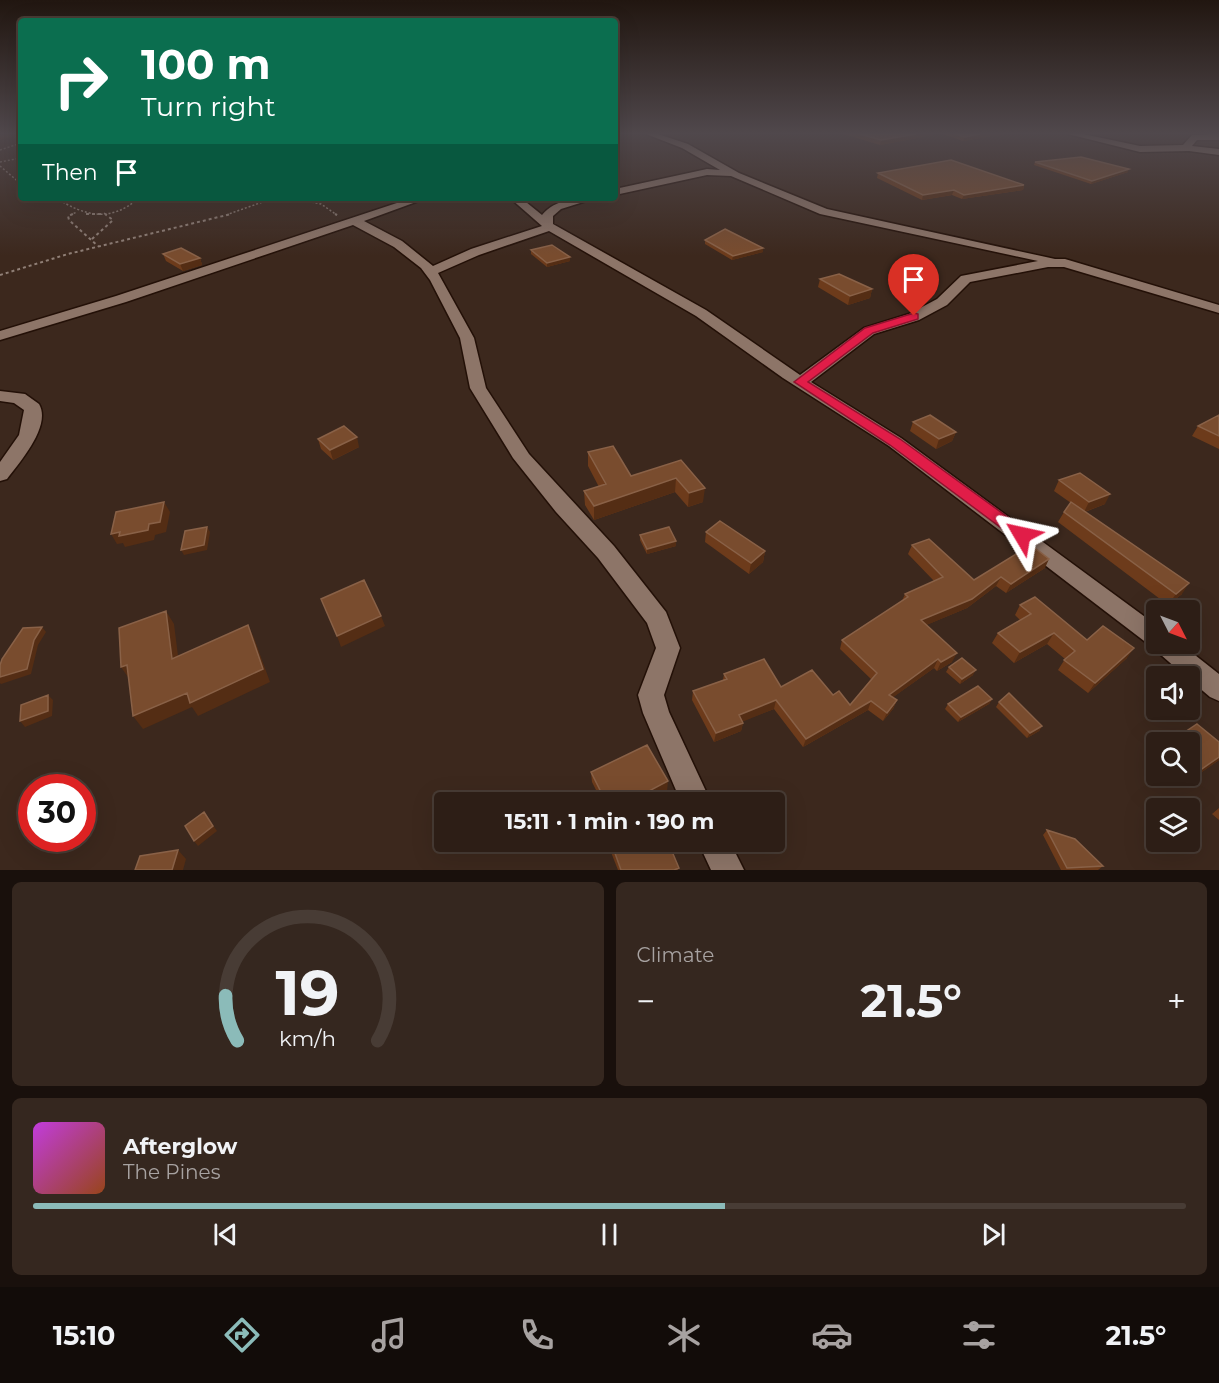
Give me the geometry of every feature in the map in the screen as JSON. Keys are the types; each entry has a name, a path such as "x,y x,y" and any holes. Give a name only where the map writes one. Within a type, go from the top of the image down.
{"street":[{"path":"618,191 695,175"},
{"path":"737,175 824,212 1059,262 1219,309"},
{"path":"0,336 138,294 413,201"},
{"path":"518,201 549,225 701,313 800,382 895,442 1146,630"},
{"path":"549,225 548,215 557,207 580,201"},
{"path":"353,220 398,243 430,272 444,291 467,338 478,388 522,458 563,507 606,552 658,619 668,648 651,695 656,713 692,792"},
{"path":"430,272 475,252 549,225"},
{"path":"952,273 966,279 1059,262"},
{"path":"800,382 869,331 914,316 942,303 966,279"},
{"path":"0,396 25,401 33,408 34,414 32,427 0,475"},
{"path":"1175,654 1219,689"},
{"path":"719,852 728,870"}],"path":[{"path":"60,201 76,212 94,214 120,210 134,201"},
{"path":"0,275 98,246 194,224 265,201"},
{"path":"307,201 353,220"},
{"path":"76,212 68,216 69,220 98,246"},
{"path":"92,239 113,220 104,213"}],"building":[{"path":"881,175 994,175 1024,185 964,195 954,190 923,195"},
{"path":"1073,175 1112,175 1092,181"},
{"path":"725,229 763,248 733,256 705,240"},
{"path":"552,245 570,257 547,263 531,250"},
{"path":"181,248 200,258 180,264 163,254"},
{"path":"839,274 872,289 850,296 820,279"},
{"path":"930,415 956,432 939,439 913,422"},
{"path":"1219,415 1219,436 1198,426"},
{"path":"344,426 357,437 330,450 318,439"},
{"path":"613,446 631,476 681,460 705,488 689,493 676,478 594,506 584,491 606,484 588,452"},
{"path":"1080,473 1110,494 1089,502 1059,480"},
{"path":"164,502 160,522 149,524 148,530 119,536 120,532 111,534 116,512"},
{"path":"1071,502 1189,583 1176,594 1064,512"},
{"path":"720,521 765,551 751,563 706,532"},
{"path":"207,527 204,545 181,550 185,531"},
{"path":"669,527 676,541 647,549 640,535"},
{"path":"929,539 974,580 1031,545 1049,559 1011,584 1001,577 972,599 921,620 957,653 941,662 938,659 889,695 897,700 887,713 871,701 806,739 776,700 739,715 743,723 716,733 693,691 727,679 724,674 764,659 781,687 812,670 833,695 839,691 850,705 877,673 842,640 908,597 905,594 943,577 912,545"},
{"path":"364,580 381,616 337,636 321,599"},
{"path":"1035,597 1087,640 1103,626 1134,648 1095,683 1064,660 1075,651 1054,633 1020,652 998,633 1031,614 1020,605"},
{"path":"166,611 172,659 248,625 263,669 190,703 187,693 133,716 127,665 121,667 119,628"},
{"path":"42,627 34,640 27,669 0,677 2,659 23,628"},
{"path":"962,658 976,670 962,679 949,667"},
{"path":"978,686 992,699 961,717 948,704"},
{"path":"1009,693 1042,726 1030,733 999,702"},
{"path":"48,695 48,711 20,721 21,705"},
{"path":"1197,724 1219,742 1219,757 1200,770 1200,732 1185,732"},
{"path":"647,745 668,781 647,792 601,792 591,772"},
{"path":"204,812 213,826 194,841 185,826"},
{"path":"1047,830 1075,839 1103,866 1067,868"},
{"path":"178,850 172,870 135,870 140,856"},
{"path":"615,852 672,852 679,868 674,870 621,870"}],"route":[{"path":"914,316 869,331 800,382 895,442 1022,535"}]}
